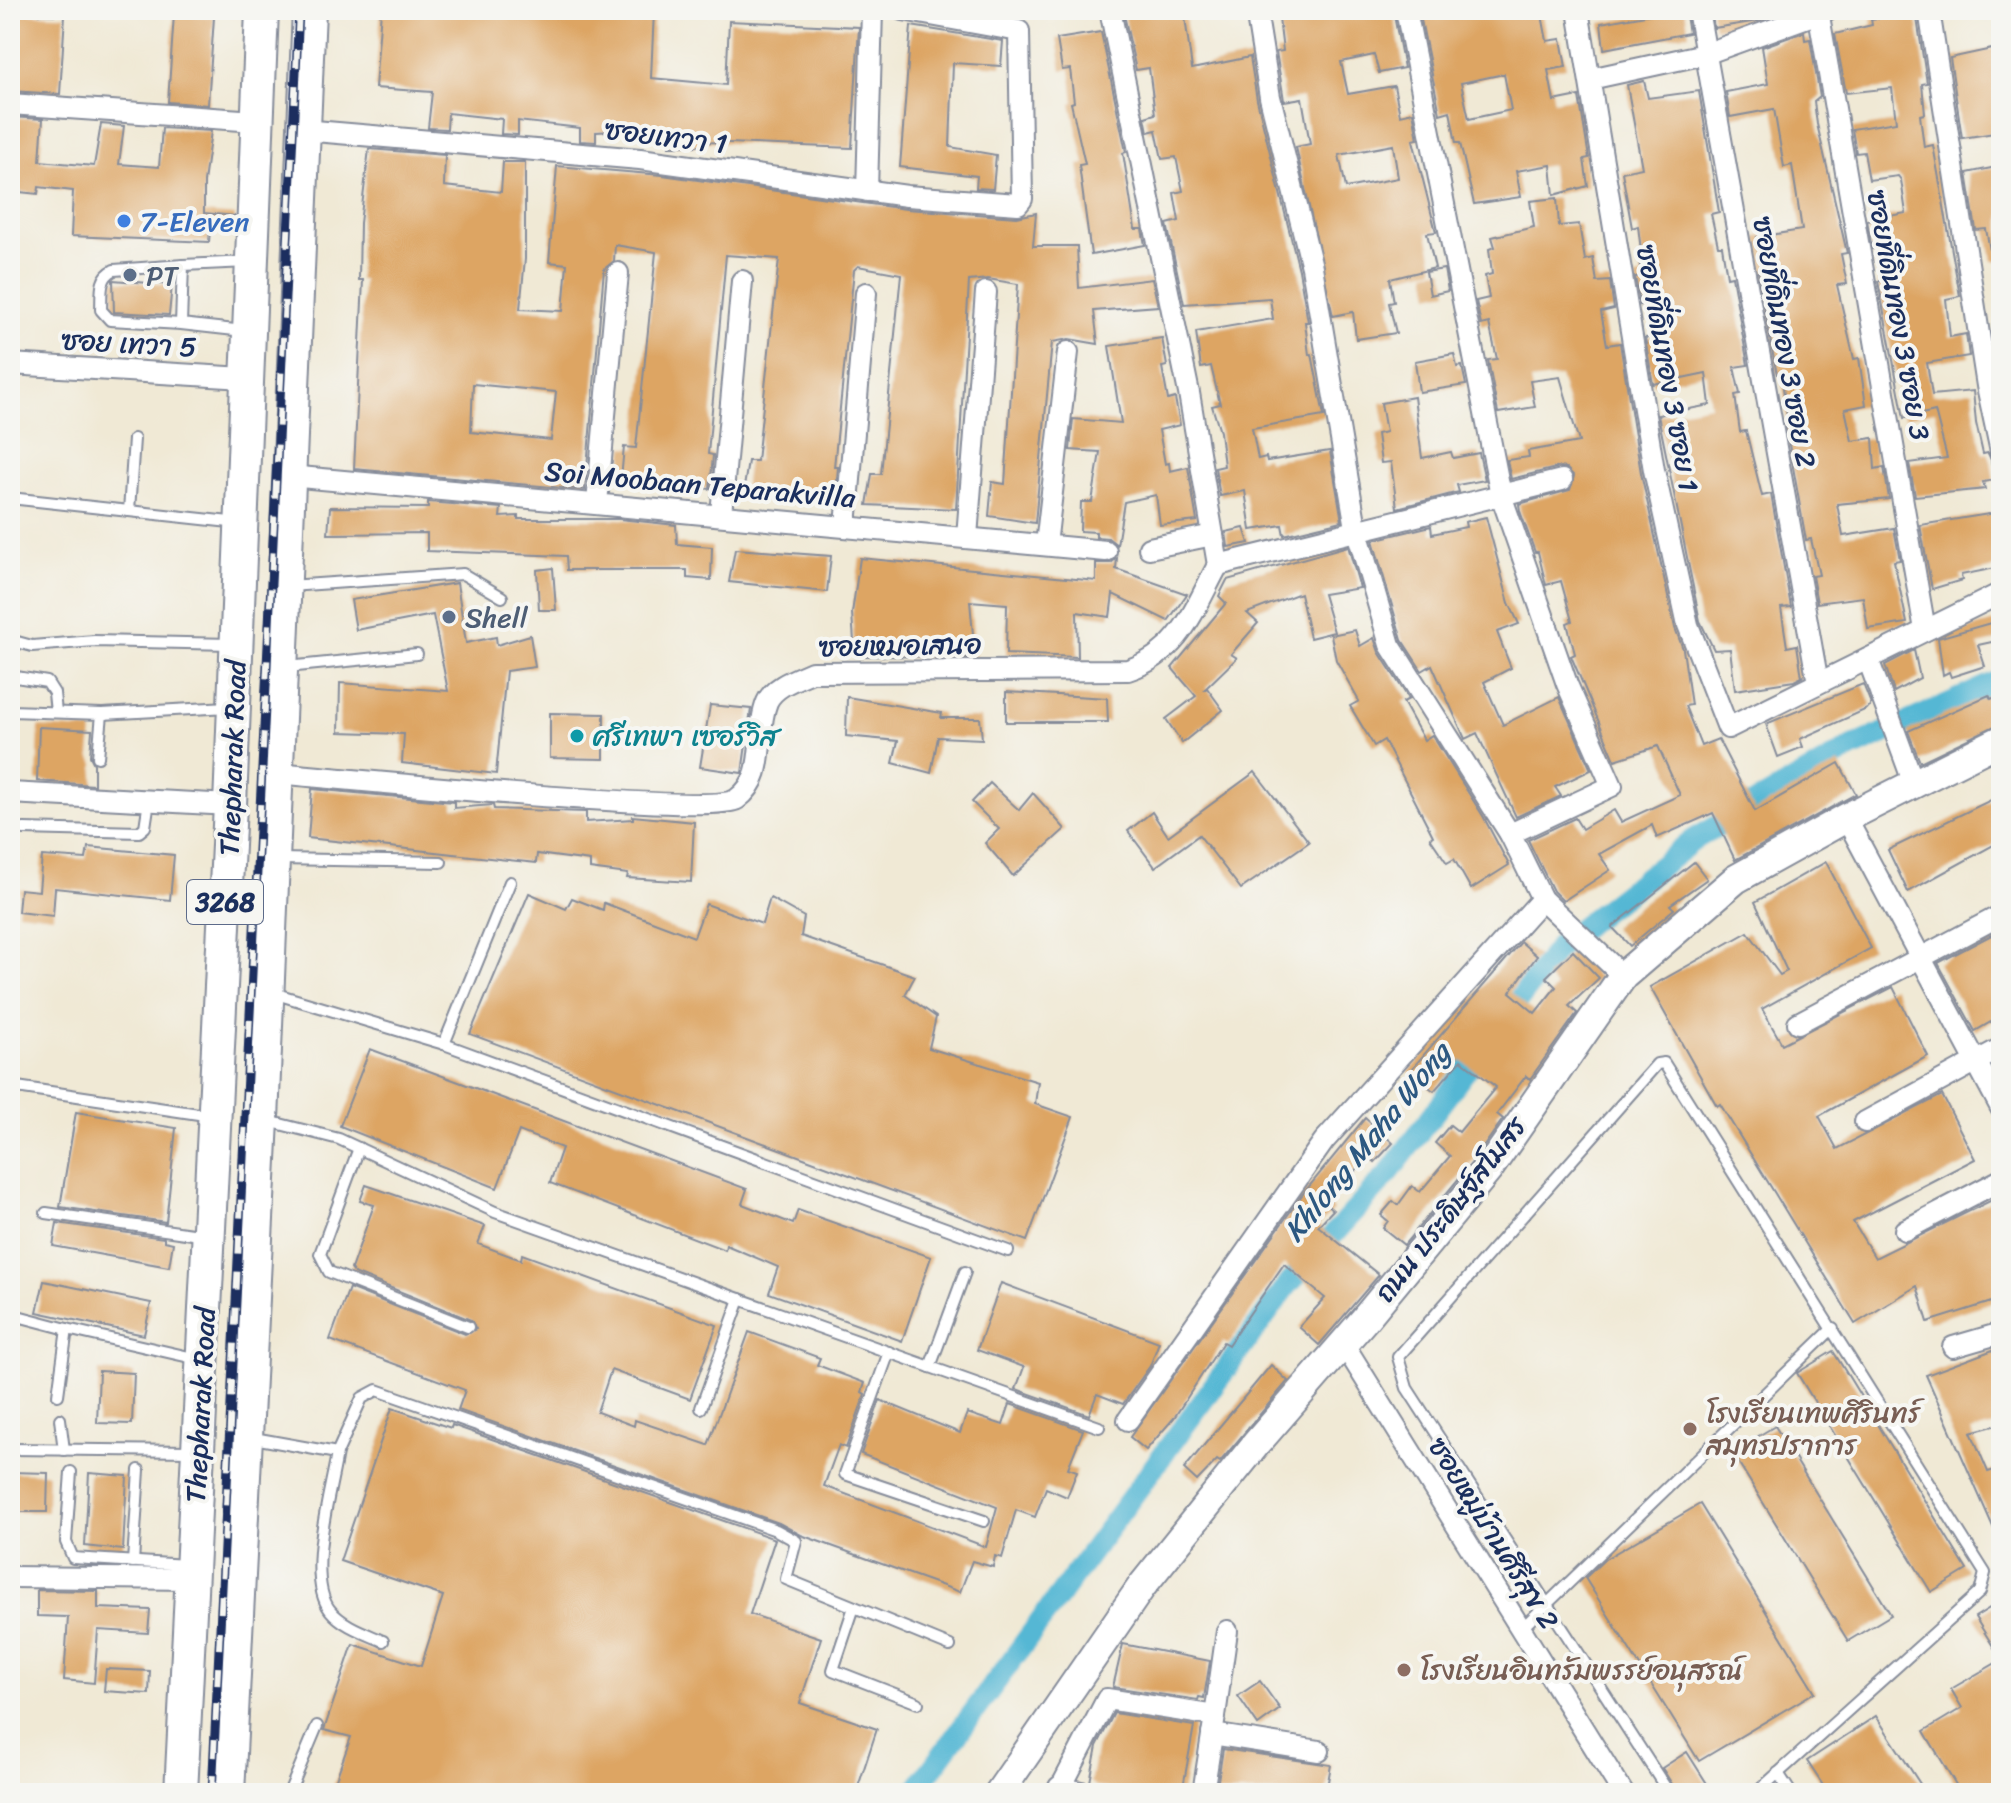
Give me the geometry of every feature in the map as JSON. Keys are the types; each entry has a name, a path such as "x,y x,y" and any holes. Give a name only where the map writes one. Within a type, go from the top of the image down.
{"main road":[{"name":"Thepharak Road","path":"181,1793 230,805 246,331 262,10"},
{"name":"Thepharak Road","path":"228,1793 262,1120 309,10"}],"street":[{"path":"867,191 872,10"},
{"name":"ซอยเทวา 1","path":"303,130 640,159 867,191 1021,202 1017,29 903,10"},
{"path":"1110,10 1189,393 1218,565 1356,528 1562,480"},
{"path":"1256,10 1270,97 1312,267 1356,528 1390,645 1510,834 1545,901 1623,976"},
{"path":"1406,10 1501,495 1567,684 1612,786 1510,834"},
{"name":"ซอยที่ดินทอง 3 ซอย 1","path":"1578,10 1654,470 1688,625 1728,728 1818,683"},
{"name":"ซอยที่ดินทอง 3 ซอย 2","path":"1698,10 1818,683"},
{"path":"1929,10 1987,386 2001,452"},
{"path":"1590,79 1705,54 1821,11"},
{"name":"ซอยที่ดินทอง 3 ซอย 3","path":"1821,11 1925,630"},
{"path":"10,104 256,121"},
{"path":"597,503 618,273"},
{"path":"721,514 742,281"},
{"path":"967,537 986,292"},
{"path":"846,526 866,293"},
{"path":"1046,545 1068,352"},
{"name":"ซอย เทวา 5","path":"10,364 245,378"},
{"name":"Soi Moobaan Teparakvilla","path":"289,476 1106,551"},
{"path":"1149,548 1213,535"},
{"name":"ซอยหมอเสนอ","path":"276,773 650,803 723,804 736,801 750,787 757,770 767,701 786,683 812,672 1128,670 1150,662 1179,638 1218,565"},
{"path":"1818,683 2001,593"},
{"path":"1868,659 1914,784"},
{"name":"ถนน ประดิษฐ์สโมสร","path":"999,1793 1142,1586 1488,1170 1623,976 1736,879 1846,818 2001,740"},
{"path":"10,793 230,805"},
{"path":"1846,818 1924,958 2001,1108"},
{"path":"1128,1420 1324,1141 1545,901"},
{"path":"1798,1023 2001,915"},
{"path":"1865,1122 2001,1048"},
{"path":"1905,1230 2001,1180"},
{"path":"1953,1347 2001,1333"},
{"name":"ซอยหมู่บ้านศิรีสุข 2","path":"1343,1343 1623,1793"},
{"path":"10,1577 192,1572"},
{"path":"1203,1793 1227,1631"},
{"path":"1085,1793 1058,1790 1105,1700 1319,1751"}],"lane":[{"path":"246,331 110,320 101,310 102,280 114,270 249,262"},
{"path":"181,324 183,265"},
{"path":"129,511 134,439"},
{"path":"10,498 241,524"},
{"path":"283,586 463,574 502,597"},
{"path":"10,640 32,646 94,641 237,644"},
{"path":"281,667 417,654"},
{"path":"10,676 47,682 54,693 56,712"},
{"path":"10,711 102,714 234,706"},
{"path":"98,757 102,714"},
{"path":"24,829 139,832 145,827 149,801"},
{"path":"273,859 441,862"},
{"path":"444,1044 510,882"},
{"path":"267,991 444,1044 1008,1251"},
{"path":"1669,1793 1407,1388 1398,1357 1657,1064 1664,1063 1676,1077 1981,1564 1985,1584 1756,1793"},
{"path":"10,1086 214,1116"},
{"path":"262,1120 314,1130 495,1212 1099,1427"},
{"path":"359,1148 320,1254 323,1265 329,1272 468,1327"},
{"path":"46,1213 208,1236"},
{"path":"930,1367 965,1272"},
{"path":"701,1408 740,1299"},
{"path":"10,1314 203,1360"},
{"path":"1521,1629 1833,1328"},
{"path":"58,1395 67,1329"},
{"path":"889,1352 845,1474 984,1521"},
{"path":"383,1641 343,1622 329,1609 321,1590 318,1566 337,1453 362,1398 367,1392 377,1390 776,1530 796,1541 786,1579 950,1646"},
{"path":"60,1419 64,1450"},
{"path":"247,1437 337,1453"},
{"path":"10,1449 199,1451"},
{"path":"133,1562 139,1470"},
{"path":"71,1472 67,1552 73,1558 133,1562 192,1572"},
{"path":"854,1607 833,1670 918,1703"},
{"path":"289,1793 317,1726"},
{"path":"1778,1773 1791,1793"}],"building":[{"path":"381,10 579,13 580,10 654,10 651,78 726,85 729,21 859,27 852,148 705,142 705,146 669,146 670,128 596,132 596,142 580,141 580,128 518,121 518,135 501,134 502,119 448,113 447,129 428,128 432,92 375,88"},
{"path":"1123,10 1184,10 1192,69 1250,57 1257,100 1299,270 1308,322 1305,322 1309,355 1312,354 1324,416 1252,428 1258,459 1266,457 1267,461 1330,451 1342,521 1284,535 1282,525 1251,530 1245,491 1220,496 1215,468 1224,466 1220,432 1212,406 1220,404 1211,366 1201,368 1196,332 1273,319 1270,298 1184,304 1167,224 1179,221 1174,193 1183,191 1176,157 1162,159 1156,130 1148,132 1145,117 1155,114 1149,68 1136,70"},
{"path":"1278,10 1393,10 1404,68 1379,73 1374,55 1341,62 1348,94 1394,86 1400,115 1413,112 1418,139 1413,140 1436,232 1427,233 1435,268 1390,279 1394,302 1389,303 1396,333 1356,339 1353,312 1333,316 1296,147 1310,144 1302,98 1284,101 1276,52 1283,51","holes":["1393,145 1398,178 1346,188 1339,155"]},
{"path":"1419,10 1541,10 1547,41 1561,39 1566,67 1548,70 1554,101 1579,96 1589,158 1584,159 1588,186 1554,195 1551,165 1516,171 1521,197 1474,204 1450,111 1440,114","holes":["1504,74 1511,110 1469,119 1461,83"]},
{"path":"1685,10 1689,33 1604,49 1601,23"},
{"path":"1711,10 1789,10 1758,21 1714,28"},
{"path":"1916,12 1927,83 1922,84 1925,114 1920,115 1924,147 1933,145 1960,296 1946,299 1950,337 1966,334 1969,356 1927,363 1932,395 1973,391 1983,454 1988,453 1991,460 1994,480 1983,482 1985,489 1915,496 1909,463 1947,458 1935,411 1904,418 1878,281 1883,281 1877,248 1872,249 1867,220 1906,213 1901,180 1898,176 1869,180 1864,152 1856,153 1852,129 1896,122 1892,88 1846,93 1835,34 1872,25 1871,19"},
{"path":"10,13 65,15 60,94 10,91"},
{"path":"174,14 214,17 208,105 168,102"},
{"path":"911,26 1003,41 1001,66 953,63 950,147 996,155 993,189 976,188 977,176 900,167"},
{"path":"1101,32 1126,152 1123,153 1135,229 1142,229 1145,245 1091,255 1079,165 1085,164 1071,103 1074,102 1070,69 1062,70 1057,39"},
{"path":"1804,32 1805,40 1810,39 1820,97 1814,102 1817,124 1847,253 1841,254 1847,284 1837,285 1854,359 1859,358 1866,405 1845,409 1852,441 1873,438 1875,469 1884,467 1889,499 1837,504 1843,536 1894,528 1900,560 1894,561 1907,623 1868,629 1863,597 1817,603 1812,576 1819,575 1811,539 1806,540 1785,422 1788,422 1781,374 1777,374 1758,272 1761,271 1757,237 1802,230 1792,165 1784,167 1774,109 1730,117 1726,92 1768,84 1762,47"},
{"path":"2001,47 2001,132 1962,138 1950,58"},
{"path":"1644,81 1648,98 1699,91 1719,212 1711,214 1718,246 1722,246 1727,277 1732,276 1748,365 1734,367 1740,394 1735,395 1740,432 1746,431 1762,496 1771,494 1791,607 1781,608 1787,647 1797,645 1802,677 1794,681 1735,690 1730,649 1714,650 1700,621 1658,415 1710,405 1706,373 1653,384 1645,338 1654,337 1650,303 1640,305 1635,277 1642,276 1638,226 1632,228 1622,172 1642,168 1627,85"},
{"path":"10,117 43,119 40,161 94,166 101,124 124,126 119,164 159,167 162,128 211,131 204,182 204,213 235,216 234,230 210,229 209,242 71,236 73,191 39,187 38,194 10,191"},
{"path":"369,149 445,155 444,186 501,192 503,162 525,162 525,259 520,309 563,311 567,264 549,262 557,166 662,175 906,209 1017,217 1036,213 1033,246 1077,246 1079,288 1152,279 1158,306 1094,311 1098,344 1069,339 1052,342 1035,523 989,516 992,482 1005,484 1018,284 988,279 969,281 956,509 867,505 872,474 881,474 901,274 858,266 854,270 834,467 838,467 835,501 743,494 748,461 757,461 779,259 726,255 708,454 713,455 710,489 621,479 624,447 636,448 656,252 615,245 614,261 604,269 585,490 354,469 363,280 359,280 360,223","holes":["473,384 556,392 551,440 471,432"]},
{"path":"2001,166 2001,261 1992,261 1986,229 1976,230 1967,173"},
{"path":"1557,198 1559,226 1579,224 1585,260 1593,258 1597,282 1610,281 1614,309 1601,312 1607,345 1620,343 1641,473 1675,628 1683,649 1691,705 1685,706 1701,746 1718,739 1755,811 1839,763 1856,794 1735,860 1713,813 1657,838 1652,825 1599,854 1610,870 1563,901 1553,891 1528,840 1575,818 1582,829 1614,810 1621,822 1680,795 1658,746 1615,760 1571,656 1575,654 1567,623 1572,621 1561,581 1546,585 1538,552 1535,552 1520,511 1519,504 1570,490 1574,476 1566,468 1560,467 1511,479 1507,460 1529,457 1528,451 1579,442 1560,377 1530,381 1535,407 1498,413 1488,360 1497,359 1489,323 1481,325 1476,301 1489,298 1485,276 1492,274 1489,249 1495,247 1492,237 1534,227 1530,201"},
{"path":"1444,269 1448,291 1430,295 1426,272"},
{"path":"113,280 172,285 169,315 114,312"},
{"path":"1162,338 1167,366 1162,367 1168,400 1175,398 1180,425 1159,430 1165,464 1169,463 1170,471 1188,467 1197,521 1160,525 1156,495 1124,502 1117,545 1108,538 1096,537 1096,532 1080,531 1081,502 1092,502 1100,452 1070,450 1073,419 1121,423 1109,346"},
{"path":"1454,354 1457,367 1462,366 1466,385 1419,392 1415,361"},
{"path":"1414,397 1422,458 1451,452 1453,458 1479,453 1485,480 1457,485 1459,492 1397,508 1391,462 1381,463 1377,434 1386,432 1381,403"},
{"path":"428,502 501,508 500,517 518,516 518,519 619,519 676,525 677,544 712,547 711,580 687,578 687,570 567,570 566,556 427,551 427,533 328,534 330,507 428,508"},
{"path":"2001,514 2001,567 1961,575 1962,580 1932,589 1920,525"},
{"path":"1486,517 1509,603 1519,624 1497,632 1511,668 1484,682 1503,725 1559,697 1591,770 1555,787 1561,796 1516,817 1477,733 1465,739 1432,665 1422,671 1402,640 1373,540 1431,526 1432,534 1466,527 1465,522"},
{"path":"1244,528 1249,543 1228,547 1226,532"},
{"path":"1348,546 1360,588 1323,594 1334,632 1310,638 1300,593 1247,613 1258,623 1231,654 1237,658 1204,690 1207,688 1223,710 1182,743 1166,719 1196,696 1172,668 1226,603 1219,596 1227,580"},
{"path":"735,549 831,556 827,592 729,582"},
{"path":"860,558 1096,581 1096,563 1111,563 1117,558 1116,569 1187,594 1168,621 1113,594 1110,617 1077,612 1078,657 1006,654 1007,604 970,601 975,657 855,656 852,613"},
{"path":"553,568 556,610 539,610 537,570"},
{"path":"457,583 466,643 496,637 497,645 530,635 535,667 506,671 496,774 402,763 404,734 339,732 340,683 448,691 433,615 356,630 351,600"},
{"path":"2001,620 2001,640 1978,645 1985,666 1951,677 1949,672 1943,675 1938,638"},
{"path":"1355,630 1360,646 1374,638 1379,652 1409,699 1403,702 1424,740 1432,735 1483,816 1509,865 1471,889 1454,859 1447,863 1430,838 1433,836 1384,740 1374,746 1350,706 1359,701 1336,660 1331,635"},
{"path":"1914,650 1920,678 1894,692 1885,665"},
{"path":"1863,684 1871,704 1867,709 1800,739 1803,747 1778,757 1766,724"},
{"path":"1006,692 1107,698 1108,722 1006,722"},
{"path":"1989,695 1991,699 2001,695 2001,723 1920,762 1908,731"},
{"path":"847,697 942,713 941,718 980,718 982,739 938,737 931,773 893,763 898,741 846,736"},
{"path":"710,705 751,709 742,773 700,767"},
{"name":"ศรีเทพา เซอร์วิส","path":"550,713 604,714 604,759 550,758"},
{"path":"39,727 92,730 90,756 94,764 94,785 37,781"},
{"path":"1255,772 1309,842 1241,889 1199,835 1155,867 1128,831 1152,812 1168,836"},
{"path":"990,783 1019,810 1033,793 1065,829 1013,876 985,843 999,829 972,802"},
{"path":"312,789 454,802 454,808 493,805 494,809 586,812 586,822 633,819 633,816 694,822 691,882 627,878 628,874 590,869 590,861 537,854 536,863 308,838"},
{"path":"2001,795 2001,841 1908,892 1888,850"},
{"path":"88,847 174,855 170,900 55,888 53,916 18,912 20,889 39,891 42,856 86,859"},
{"path":"1694,862 1707,879 1670,905 1674,909 1630,946 1612,927"},
{"path":"1826,862 1871,948 1762,1009 1782,1044 1893,987 1928,1056 1819,1116 1837,1149 1942,1095 1975,1159 1853,1222 1875,1258 1996,1198 2001,1209 2001,1299 1928,1322 1917,1286 1855,1324 1720,1104 1717,1106 1650,987 1748,932 1780,975 1787,971 1755,902"},
{"path":"529,893 566,909 572,898 603,910 604,903 694,937 706,904 762,924 770,898 804,917 801,936 915,976 905,995 936,1017 929,1048 1038,1082 1035,1104 1073,1117 1027,1241 470,1034"},
{"path":"2001,930 2001,1016 1975,1031 1938,963"},
{"path":"1521,942 1537,956 1510,992 1535,1013 1556,987 1546,977 1573,951 1599,978 1569,1006 1577,1013 1530,1079 1526,1076 1497,1114 1503,1119 1474,1160 1404,1245 1383,1228 1388,1221 1381,1215 1393,1201 1398,1205 1412,1186 1420,1192 1450,1156 1435,1143 1450,1125 1459,1132 1496,1087 1461,1060 1434,1091 1409,1072"},
{"path":"370,1049 747,1189 742,1204 793,1224 798,1210 931,1257 902,1341 769,1293 778,1267 726,1245 725,1250 550,1183 562,1148 519,1131 497,1188 340,1126"},
{"path":"76,1112 176,1128 166,1222 60,1207"},
{"path":"1365,1118 1393,1143 1375,1162 1368,1156 1326,1204 1333,1210 1318,1226 1379,1275 1319,1345 1299,1327 1325,1298 1284,1264 1228,1345 1223,1342 1174,1418 1146,1450 1130,1437 1302,1195"},
{"path":"366,1185 485,1226 478,1244 521,1260 522,1254 717,1325 690,1399 611,1370 597,1412 634,1426 635,1420 708,1445 749,1332 820,1358 817,1365 865,1383 862,1392 865,1394 846,1448 839,1445 824,1486 986,1547 997,1507 861,1454 880,1400 960,1433 967,1413 1003,1425 1010,1404 1083,1430 1068,1468 1077,1471 1067,1497 1046,1488 1035,1517 1016,1510 1002,1558 995,1556 993,1567 972,1561 960,1592 801,1535 779,1523 458,1410 465,1390 330,1340 349,1288 465,1334 476,1329 471,1320 354,1273 351,1269 374,1205 360,1201"},
{"path":"57,1223 164,1238 164,1241 173,1243 169,1267 53,1246"},
{"path":"44,1281 151,1303 144,1335 37,1312"},
{"path":"1001,1283 1159,1342 1150,1366 1123,1404 1097,1394 1089,1415 1016,1389 1024,1367 977,1350"},
{"path":"2001,1347 2001,1424 1971,1432 1988,1472 2001,1468 2001,1545 1926,1375"},
{"path":"1833,1351 1967,1570 1931,1592 1797,1373"},
{"path":"1271,1365 1288,1381 1220,1462 1217,1460 1197,1481 1184,1469"},
{"path":"99,1371 134,1373 132,1424 97,1423"},
{"path":"392,1408 451,1428 452,1425 775,1539 750,1614 821,1638 800,1703 877,1729 856,1793 331,1793 351,1737 324,1730 353,1644 421,1666 443,1596 340,1561"},
{"path":"1775,1426 1891,1615 1848,1641 1732,1452"},
{"path":"10,1472 48,1473 47,1512 10,1512"},
{"path":"89,1473 127,1476 123,1550 85,1546"},
{"path":"1700,1504 1815,1692 1699,1761 1585,1578 1605,1559"},
{"path":"37,1590 98,1591 98,1608 150,1610 148,1633 98,1630 94,1683 64,1680 68,1617 37,1616"},
{"path":"2001,1601 2001,1659 1975,1617"},
{"path":"1123,1644 1210,1661 1204,1698 1199,1697 1198,1700 1113,1687"},
{"path":"2001,1660 2001,1793 1961,1793 1924,1731 1962,1708 1951,1689"},
{"path":"106,1669 150,1671 149,1694 104,1691"},
{"path":"1260,1681 1280,1709 1258,1725 1238,1696"},
{"path":"1114,1713 1194,1726 1182,1793 1133,1793 1096,1787 1090,1782 1097,1746"},
{"path":"1876,1716 1926,1793 1828,1793 1807,1761"},
{"path":"1223,1749 1331,1765 1326,1793 1216,1793"},
{"path":"1687,1752 1713,1793 1677,1792 1662,1768"}],"waterway":[{"name":"Khlong Maha Wong","path":"914,1793 1287,1286 1388,1174 1560,945 1695,839 1851,748 2001,680"}],"railway":[{"path":"212,1793 299,10"}],"place":[{"name":"7-Eleven","path":"124,221"},
{"name":"PT","path":"130,275"},
{"name":"Shell","path":"449,617"},
{"name":"ศรีเทพา เซอร์วิส","path":"577,736"},
{"name":"โรงเรียนเทพศิรินทร์ สมุทรปราการ","path":"1690,1429"},
{"name":"โรงเรียนอินทรัมพรรย์อนุสรณ์","path":"1404,1670"}]}
